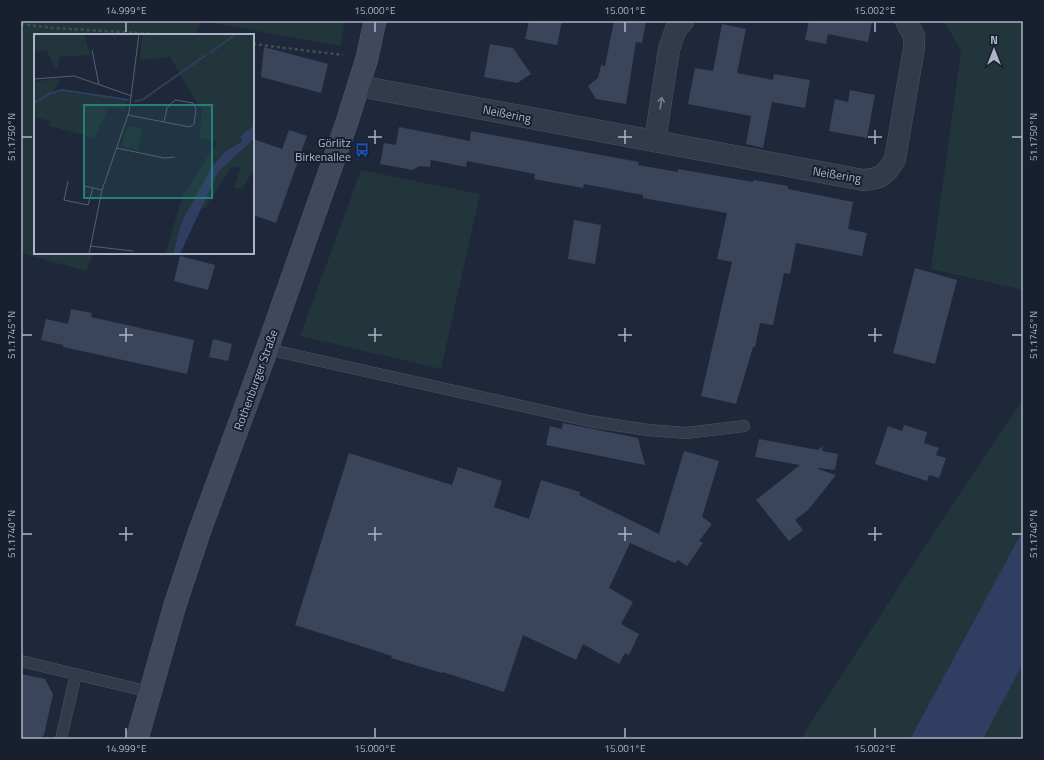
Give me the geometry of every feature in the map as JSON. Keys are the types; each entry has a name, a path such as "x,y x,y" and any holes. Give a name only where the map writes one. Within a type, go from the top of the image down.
{"street":[{"name":"Rothenburger Straße","path":"137,739 176,605 200,530 267,350 359,86 375,21"},
{"path":"655,141 669,49 676,29 683,21"},
{"name":"Neißering","path":"359,86 863,180 876,179 888,171 895,159 914,48 914,36 906,21"}],"lane":[{"path":"267,350 589,420 634,428 686,433 744,426"},
{"path":"21,661 150,692"},
{"path":"61,739 76,674"}],"path":[{"path":"21,24 53,28 156,34"},
{"path":"254,44 367,58"}],"shaded area":[{"path":"21,21 202,21 196,34 34,34 34,254 94,254 86,271 21,253"},
{"path":"202,21 345,21 340,46"},
{"path":"944,21 1023,21 1023,290 931,269 961,51"},
{"path":"361,170 480,194 441,369 300,336"},
{"path":"1023,399 1023,530 910,739 802,739 806,730 948,511"},
{"path":"1023,664 1023,739 983,739"}],"water":[{"path":"1023,530 1023,664 983,739 910,739"}],"building":[{"path":"529,21 562,21 557,45 525,39"},
{"path":"614,21 646,21 642,43 636,42 626,104 596,99 588,86 598,78 601,65 605,66"},
{"path":"809,21 872,21 868,42 828,34 826,44 805,40"},
{"path":"722,24 746,29 737,73 773,80 774,74 810,80 805,108 772,102 763,148 746,144 751,116 688,104 695,68 713,71"},
{"path":"490,44 513,48 531,74 517,83 484,77"},
{"path":"264,47 328,64 321,93 261,77"},
{"path":"850,90 875,95 867,138 829,131 835,99 848,102"},
{"path":"399,127 470,141 471,131 639,162 638,165 678,172 678,169 753,182 754,180 788,186 788,189 853,202 848,229 867,233 862,256 796,243 790,274 784,273 773,325 760,323 755,347 753,347 736,404 701,396 732,262 717,259 727,213 643,198 643,195 584,184 583,188 534,179 535,174 467,161 466,167 431,160 430,167 419,166 413,170 380,164 384,143 396,145"},
{"path":"289,130 307,136 276,223 254,215 254,139 282,149"},
{"path":"574,220 601,225 595,264 568,259"},
{"path":"180,256 215,265 208,290 174,281"},
{"path":"915,268 957,280 935,364 893,353"},
{"path":"71,309 92,313 91,317 194,340 187,374 63,347 63,345 41,340 46,319 68,324"},
{"path":"213,339 232,344 228,361 209,357"},
{"path":"563,423 638,438 645,465 546,445 550,426 562,429"},
{"path":"904,425 927,432 924,443 939,448 936,455 946,458 939,478 929,475 927,481 875,464 888,426 902,431"},
{"path":"759,439 818,450 823,446 822,451 838,454 835,470 818,468 836,475 808,510 795,520 803,530 789,541 756,500 800,465 755,457"},
{"path":"684,451 719,461 702,517 712,524 699,541 703,543 687,566 678,560 675,563 630,543 609,588 633,602 621,624 639,634 629,655 625,653 619,664 583,644 576,660 523,635 504,692 443,672 442,673 391,658 392,656 295,625 349,453 452,485 458,467 502,481 494,507 529,519 541,480 580,492 579,495 659,534"},
{"path":"21,674 45,679 53,694 44,735 38,739 21,737"}],"place":[{"name":"Görlitz Birkenallee","path":"362,150"}]}
